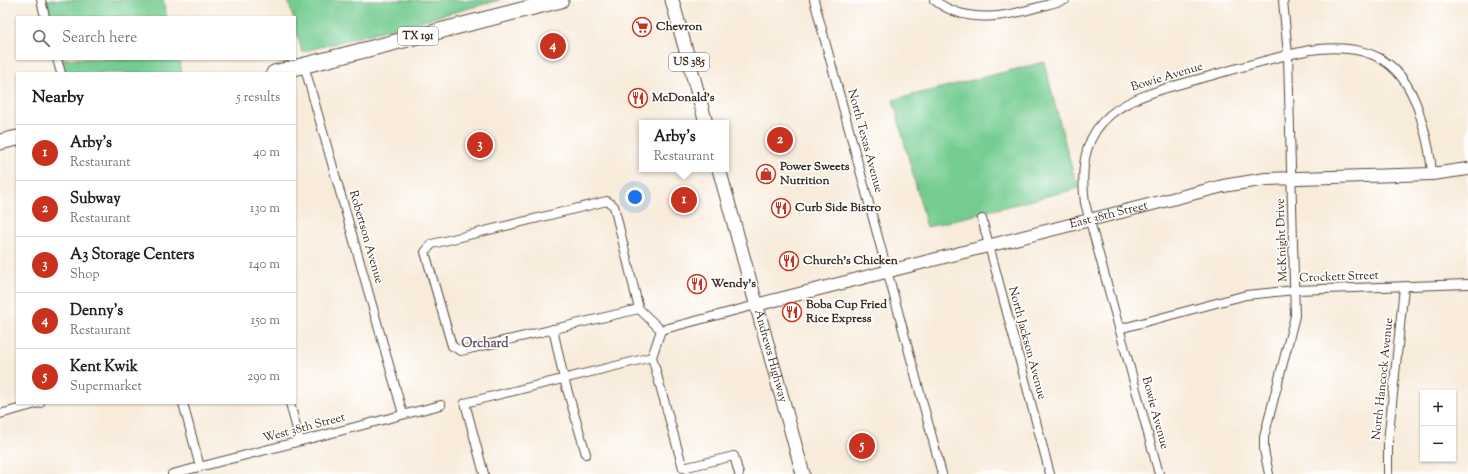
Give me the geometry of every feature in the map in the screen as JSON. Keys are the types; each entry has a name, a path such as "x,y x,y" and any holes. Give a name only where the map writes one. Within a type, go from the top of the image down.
{"highway":[{"name":"TX 191","path":"278,72 561,0"},
{"path":"0,142 16,138"}],"main road":[{"name":"US 385","path":"672,0 705,120"},
{"name":"Andrews Highway","path":"720,172 800,473"}],"street":[{"path":"41,0 45,16"},
{"name":"North Texas Avenue","path":"814,0 942,474"},
{"path":"934,0 954,12 987,18 1065,0"},
{"name":"McKnight Drive","path":"1269,474 1264,450 1264,437 1296,316 1288,55 1282,0"},
{"name":"Bowie Avenue","path":"1159,474 1089,220 1083,189 1085,155 1096,130 1115,110 1133,99 1148,93 1288,55 1326,48 1343,48 1368,53 1391,66 1408,85 1415,100 1427,139 1432,174"},
{"path":"57,60 61,72"},
{"name":"Robertson Avenue","path":"304,65 403,414"},
{"name":"East 38th Street","path":"756,305 1224,186 1266,179 1432,174 1468,170"},
{"path":"639,308 461,351 452,346 425,252 432,244 607,200 614,206 639,308 661,330"},
{"name":"North Jackson Avenue","path":"982,219 1050,474"},
{"name":"Crockett Street","path":"1119,329 1246,295 1296,290 1468,284"},
{"name":"North Hancock Avenue","path":"1388,474 1388,442 1404,287"},
{"path":"661,330 756,305"},
{"path":"553,329 564,379 586,454"},
{"path":"661,330 652,357 683,468 734,456 740,474"},
{"path":"484,474 465,403 652,357"},
{"path":"0,414 36,404"},
{"path":"183,404 200,467"},
{"path":"290,404 300,441"},
{"name":"West 38th Street","path":"172,474 441,405"}],"green space":[{"path":"46,0 163,0 167,16 50,16"},
{"path":"288,0 500,0 302,52 296,30 296,16 293,16"},
{"path":"61,60 179,60 182,72 65,72"},
{"path":"1044,62 1072,169 1079,188 927,227 893,100"}],"place":[{"name":"Chevron","path":"642,27"},
{"name":"Denny's","path":"553,46"},
{"name":"McDonald's","path":"638,98"},
{"name":"Subway","path":"780,140"},
{"name":"A3 Storage Centers","path":"480,145"},
{"name":"Power Sweets Nutrition","path":"766,174"},
{"name":"Arby's","path":"684,200"},
{"name":"Curb Side Bistro","path":"781,208"},
{"name":"Church's Chicken","path":"789,261"},
{"name":"Wendy's","path":"697,284"},
{"name":"Boba Cup Fried Rice Express","path":"792,312"},
{"name":"Kent Kwik","path":"862,446"}],"district":[{"name":"Orchard","path":"485,344"}]}
